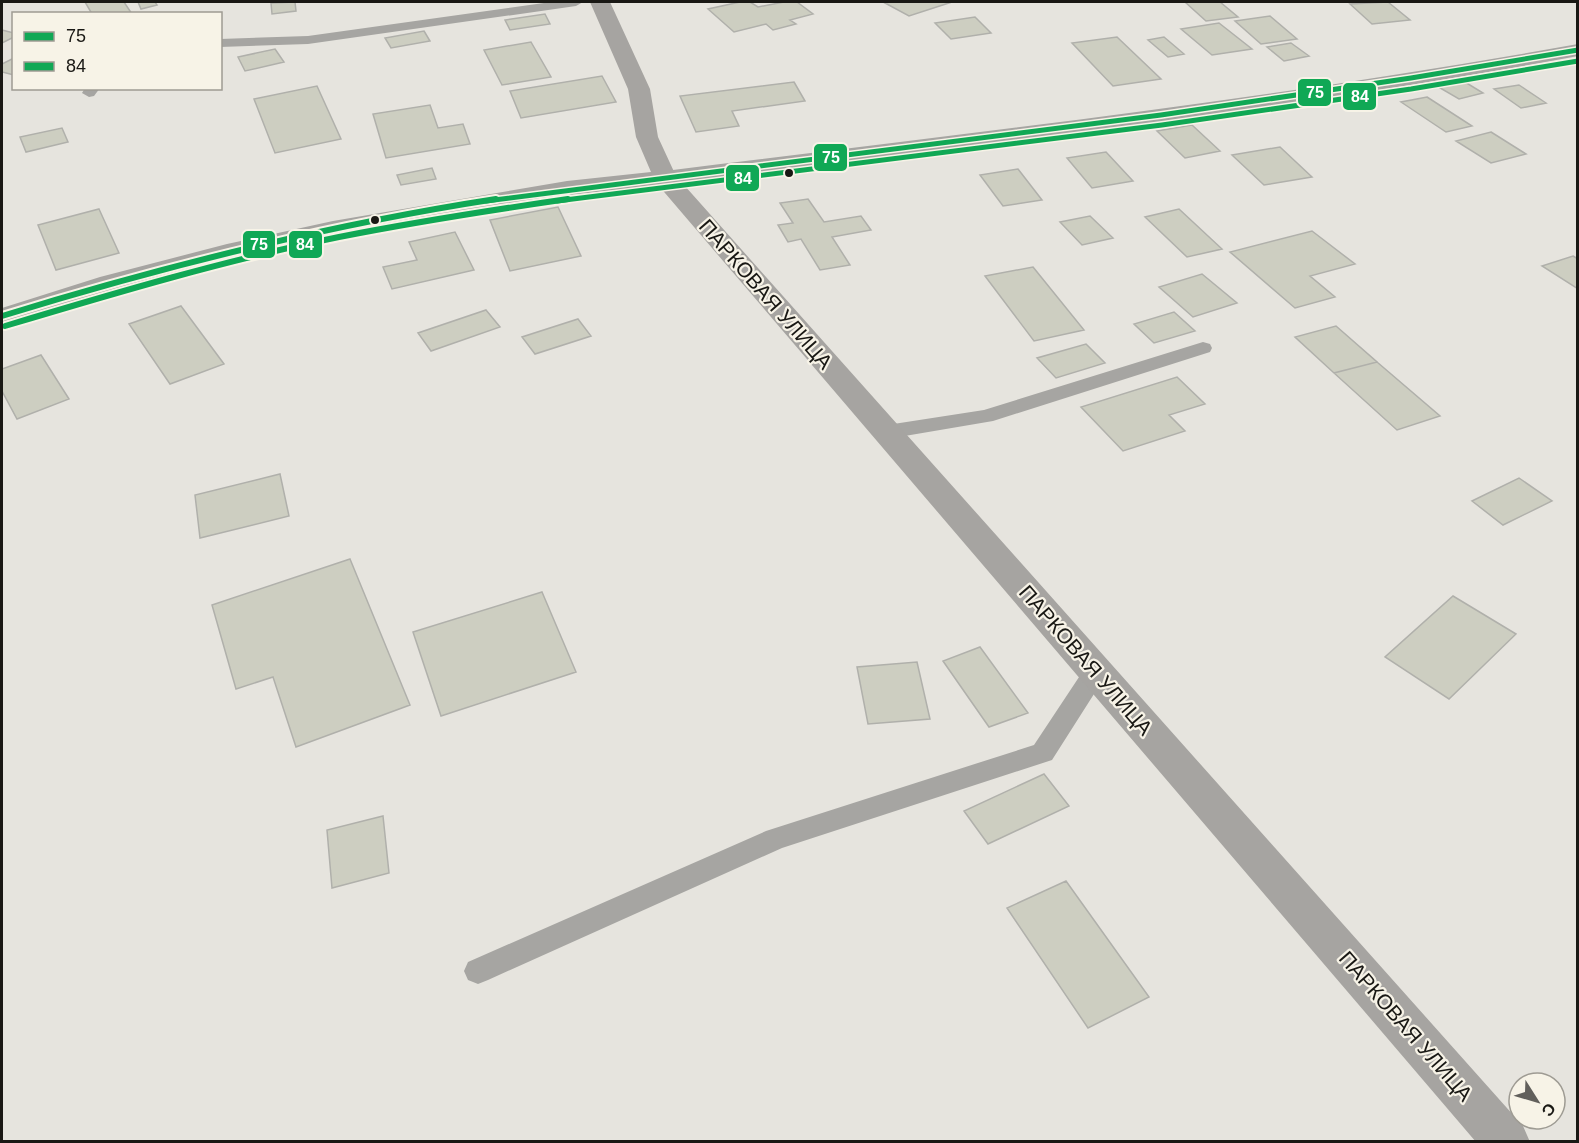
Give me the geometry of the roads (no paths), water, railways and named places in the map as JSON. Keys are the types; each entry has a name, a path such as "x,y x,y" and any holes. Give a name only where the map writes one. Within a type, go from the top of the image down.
{"main road":[{"name":"ПАРКОВАЯ УЛИЦА","path":"605,2 639,89 647,137 665,178 1507,1142"},
{"path":"2,316 236,249 333,228 567,188 665,178"}],"street":[{"path":"665,178 1166,115 1426,78 1578,50"}],"lane":[{"path":"222,43 308,40 576,2"},
{"path":"887,432 986,417 1203,348"},
{"path":"478,971 775,839 1043,753 1096,672"}]}
